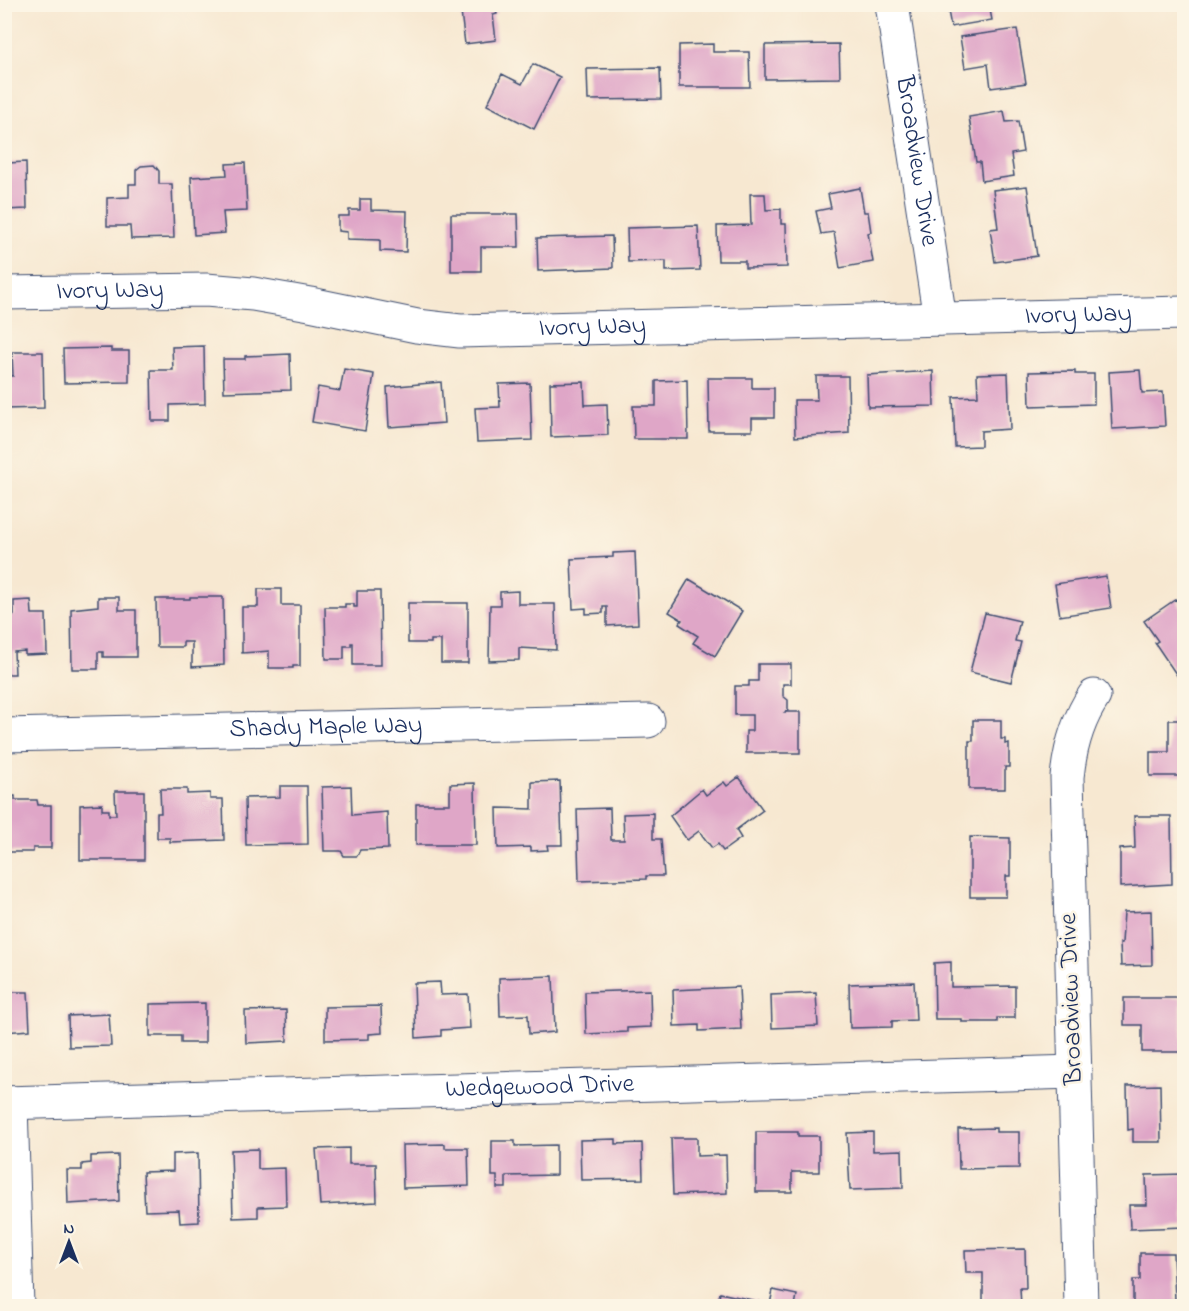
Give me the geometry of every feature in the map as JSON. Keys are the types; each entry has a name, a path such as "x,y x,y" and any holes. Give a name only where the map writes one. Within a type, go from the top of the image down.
{"street":[{"name":"Broadview Drive","path":"892,4 940,319"},
{"name":"Ivory Way","path":"4,293 218,291 253,294 417,326 460,331 1185,314"},
{"name":"Broadview Drive","path":"1081,1306 1067,777 1078,725 1094,696"},
{"name":"Shady Maple Way","path":"4,735 648,721"},
{"name":"Wedgewood Drive","path":"8,1103 1074,1072"},
{"path":"8,1103 17,1306"}],"building":[{"path":"460,4 495,4 497,14 493,15 496,40 465,44"},
{"path":"947,5 989,5 992,20 951,27"},
{"path":"1017,29 1026,83 991,88 988,64 965,68 960,37"},
{"path":"713,44 713,52 749,52 750,87 679,87 679,45"},
{"path":"839,44 840,78 765,79 765,45"},
{"path":"533,64 560,77 534,129 487,105 502,74 522,84"},
{"path":"660,68 661,99 588,100 587,69"},
{"path":"1004,111 1006,122 1018,121 1023,152 1011,154 1014,176 982,181 980,162 976,162 969,117"},
{"path":"26,162 27,209 4,210 4,176 7,175 7,163"},
{"path":"245,163 247,211 223,212 225,233 194,235 191,177 227,175 226,164"},
{"path":"154,165 159,171 159,184 172,184 174,238 131,239 130,226 107,226 107,198 129,197 129,184 136,184 136,170 141,166"},
{"path":"1027,186 1037,256 995,262 990,229 998,228 993,190"},
{"path":"860,188 864,212 868,212 871,232 868,233 873,262 840,268 834,232 821,234 816,211 831,208 828,194"},
{"path":"750,194 765,194 766,210 781,209 781,224 786,224 787,267 745,268 745,261 718,261 717,226 751,225"},
{"path":"360,199 371,199 371,210 407,211 406,252 380,251 380,240 347,239 347,232 338,231 338,216 349,216 349,210 360,210"},
{"path":"451,214 518,214 519,247 481,247 481,271 451,271"},
{"path":"698,226 700,270 666,271 666,261 628,262 627,228"},
{"path":"612,236 613,268 538,271 537,238"},
{"path":"204,346 205,404 170,405 170,421 152,421 151,370 173,370 172,347"},
{"path":"111,348 111,351 129,351 129,382 64,383 63,349"},
{"path":"12,352 43,352 44,408 4,409 4,376 13,376"},
{"path":"290,354 291,390 224,392 223,359"},
{"path":"344,369 374,374 365,431 312,422 318,387 340,391"},
{"path":"1140,370 1142,393 1163,392 1165,426 1112,429 1109,372"},
{"path":"933,371 934,406 868,407 867,375"},
{"path":"1075,371 1075,374 1094,374 1094,404 1030,406 1029,372"},
{"path":"1008,373 1010,429 981,431 981,446 955,447 953,397 978,396 977,374"},
{"path":"816,376 848,376 849,433 795,437 794,400 817,400"},
{"path":"708,378 752,378 752,388 774,388 774,418 752,418 752,431 709,431"},
{"path":"687,380 688,439 634,439 633,406 656,406 656,381"},
{"path":"441,382 444,423 389,427 387,387"},
{"path":"584,382 585,405 607,404 608,435 551,437 550,383"},
{"path":"530,383 532,440 477,442 475,408 500,407 499,384"},
{"path":"635,552 638,624 607,626 607,607 603,607 603,613 586,614 586,608 573,609 571,559 613,557 613,553"},
{"path":"1106,576 1111,608 1060,616 1055,584"},
{"path":"689,579 742,611 715,656 693,643 698,636 679,624 682,620 669,612"},
{"path":"258,589 281,589 281,605 300,605 300,666 269,668 269,651 242,653 242,607 258,607"},
{"path":"357,591 380,591 381,665 353,665 353,643 351,646 344,646 344,659 326,659 325,607 345,607 345,604 354,604 354,607 357,607"},
{"path":"518,591 518,604 555,604 556,650 519,648 519,660 489,661 490,605 500,605 500,592"},
{"path":"98,597 119,597 119,610 136,610 136,657 103,657 103,652 98,652 98,669 72,669 71,609 98,606"},
{"path":"190,597 223,597 224,665 192,667 192,642 183,642 183,647 157,647 156,599 190,599"},
{"path":"1176,599 1184,612 1184,673 1178,677 1155,643 1158,641 1144,621"},
{"path":"31,600 32,614 46,614 47,654 25,655 25,651 14,652 15,674 4,674 4,615 14,615 14,601"},
{"path":"408,603 468,603 468,663 441,663 441,640 431,640 431,643 408,643"},
{"path":"985,613 1020,621 1015,641 1021,642 1011,682 970,672"},
{"path":"758,664 791,664 791,684 783,684 783,696 788,700 788,710 785,712 800,712 800,753 746,753 746,731 752,731 752,715 735,715 735,686 749,686 749,681 758,681"},
{"path":"973,720 1001,720 1001,739 1005,739 1005,744 1009,743 1009,767 1005,767 1005,789 969,789 969,741 973,741"},
{"path":"1169,720 1184,720 1184,776 1150,776 1150,752 1169,752"},
{"path":"739,777 763,810 736,830 741,838 723,851 718,844 712,848 699,831 687,840 670,816 702,789 706,795 724,782 727,786"},
{"path":"560,781 562,845 547,845 548,850 531,851 531,847 498,848 497,808 532,809 532,782"},
{"path":"475,783 476,845 416,845 416,804 450,804 450,784"},
{"path":"280,786 307,786 308,844 246,845 245,798 280,797"},
{"path":"351,786 352,815 387,812 388,849 360,850 357,856 344,856 341,851 324,851 322,787"},
{"path":"160,789 187,789 187,794 210,793 210,799 223,799 224,840 170,842 170,838 157,838 157,813 161,813"},
{"path":"115,791 144,791 144,860 80,860 80,805 102,804 102,810 109,810 109,815 116,815"},
{"path":"4,796 15,796 15,800 37,800 38,805 51,805 51,848 33,848 33,852 8,852 8,861 4,861"},
{"path":"610,808 611,840 624,840 623,814 653,813 653,839 661,839 664,876 646,876 646,879 579,881 577,809"},
{"path":"1134,816 1171,816 1172,884 1120,887 1120,849 1135,848"},
{"path":"970,837 1010,838 1010,876 1006,876 1006,897 970,897"},
{"path":"1151,911 1152,965 1121,966 1120,943 1122,943 1124,912"},
{"path":"951,962 951,987 1015,986 1015,1018 997,1018 997,1022 935,1019 934,963"},
{"path":"553,976 555,1032 529,1034 528,1015 500,1016 499,978"},
{"path":"440,982 441,995 468,994 470,1028 441,1030 441,1036 416,1038 414,983"},
{"path":"914,982 916,1020 892,1021 892,1027 850,1028 849,984"},
{"path":"739,987 741,1029 699,1031 699,1025 674,1026 673,990"},
{"path":"650,990 651,1027 627,1028 627,1032 586,1034 585,992"},
{"path":"4,992 28,992 30,1030 4,1032"},
{"path":"816,993 818,1026 772,1028 771,995"},
{"path":"1124,998 1181,998 1182,1052 1142,1052 1142,1025 1124,1025"},
{"path":"205,1003 205,1043 181,1043 181,1036 150,1036 150,1004"},
{"path":"381,1006 382,1033 369,1034 369,1039 325,1040 325,1007"},
{"path":"286,1010 287,1041 246,1043 245,1011"},
{"path":"109,1014 111,1046 69,1047 68,1016"},
{"path":"1160,1085 1161,1142 1133,1142 1133,1129 1128,1130 1127,1086"},
{"path":"996,1128 996,1132 1019,1132 1019,1168 959,1169 958,1129"},
{"path":"756,1132 798,1132 798,1136 819,1136 819,1172 792,1172 792,1192 756,1192"},
{"path":"873,1132 873,1151 902,1150 903,1188 850,1190 847,1133"},
{"path":"671,1138 697,1138 697,1156 726,1155 727,1193 673,1195"},
{"path":"616,1139 616,1144 642,1143 643,1179 581,1180 580,1140"},
{"path":"492,1141 515,1141 515,1146 556,1145 556,1175 506,1176 506,1188 497,1188 497,1176 492,1176"},
{"path":"445,1144 445,1148 468,1148 469,1186 403,1188 402,1145"},
{"path":"349,1148 349,1164 376,1164 377,1202 320,1205 316,1149"},
{"path":"258,1149 258,1169 285,1168 286,1206 258,1207 258,1217 233,1218 231,1150"},
{"path":"198,1153 199,1222 180,1223 179,1210 145,1211 143,1172 173,1171 173,1154"},
{"path":"118,1155 119,1201 68,1204 67,1170 82,1170 82,1164 91,1163 91,1156"},
{"path":"1184,1174 1184,1227 1130,1229 1129,1205 1147,1205 1146,1175"},
{"path":"1025,1249 1026,1288 1020,1288 1021,1306 983,1306 983,1273 966,1273 965,1250"},
{"path":"1140,1253 1173,1253 1175,1300 1184,1300 1184,1306 1133,1306 1133,1280 1140,1280"},
{"path":"773,1290 797,1295 795,1306 717,1306 720,1293 770,1304"}]}
